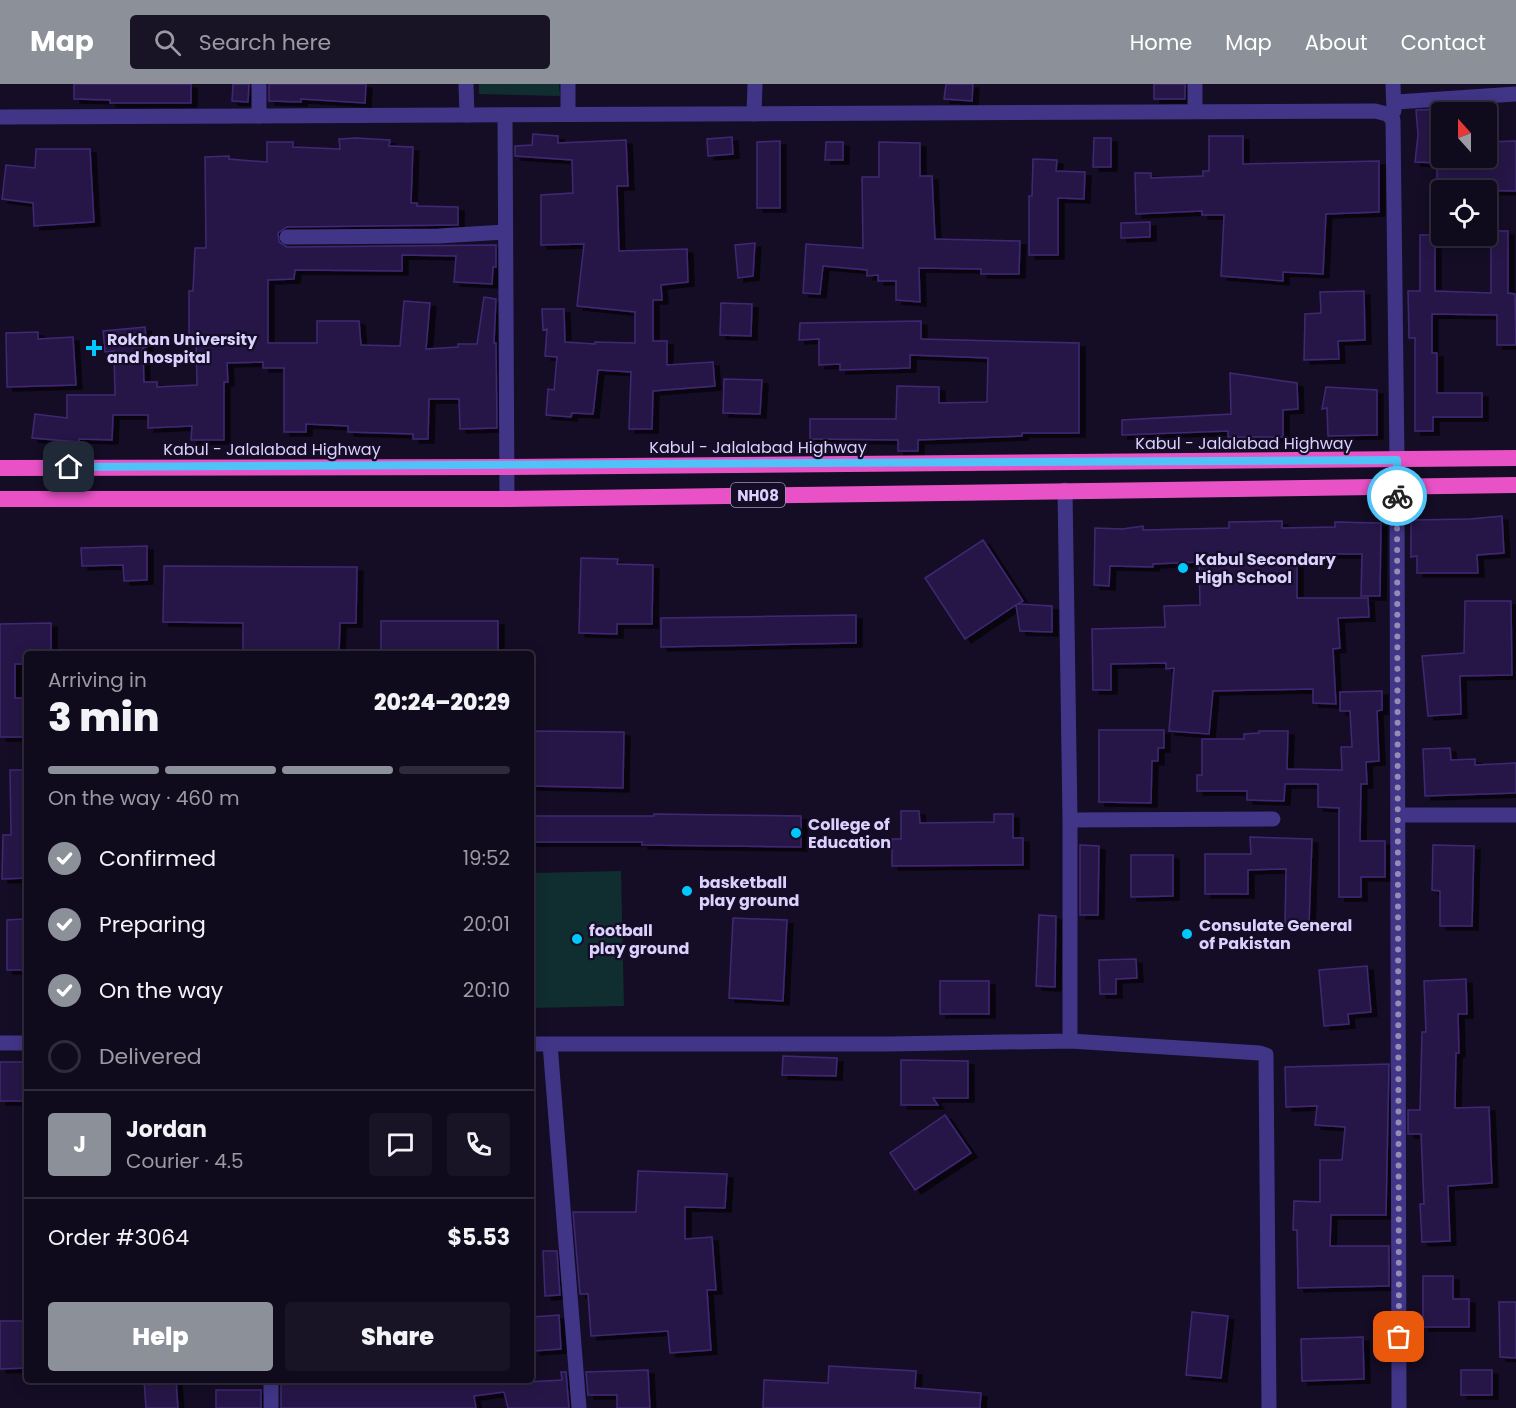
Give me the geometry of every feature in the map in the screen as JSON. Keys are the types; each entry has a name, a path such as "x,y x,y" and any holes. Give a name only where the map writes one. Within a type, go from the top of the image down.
{"highway":[{"name":"Kabul - Jalalabad Highway","path":"0,468 507,467 1516,458"},
{"path":"1397,460 1397,486"},
{"name":"NH08","path":"0,499 507,499 1516,485"}],"street":[{"path":"259,84 259,116"},
{"path":"466,84 467,115"},
{"path":"568,84 568,114"},
{"path":"754,114 755,84"},
{"path":"1195,84 1195,110"},
{"path":"1393,84 1396,102 1393,120 1397,460"},
{"path":"1396,102 1516,94"},
{"path":"0,117 1090,114 1195,110 1376,111 1387,114 1393,120"},
{"path":"505,115 507,499"},
{"path":"287,237 439,237 505,232"},
{"path":"1397,486 1400,815 1399,1408"},
{"path":"1065,490 1070,820 1070,1041"},
{"path":"1400,815 1516,815"},
{"path":"1070,820 1274,819"},
{"path":"534,1044 887,1044 1070,1041 1266,1055 1269,1408"},
{"path":"0,1043 24,1043"},
{"path":"550,1044 579,1408"},
{"path":"271,1383 271,1408"}],"green space":[{"path":"479,84 559,84 560,96 479,94"},
{"name":"football play ground","path":"621,871 624,1006 534,1008 534,873"}],"building":[{"path":"74,84 191,84 191,103 110,103 110,100 74,99"},
{"path":"233,84 249,84 248,102 232,101"},
{"path":"269,84 366,84 365,103 301,99 301,102 269,101"},
{"path":"946,84 973,84 972,101 944,99"},
{"path":"1154,84 1185,84 1185,99 1154,99"},
{"path":"1431,109 1431,163 1415,162 1418,135 1416,110"},
{"path":"533,134 558,136 558,143 626,140 628,186 617,186 619,251 687,249 688,282 661,285 662,300 653,300 653,341 667,341 667,365 713,362 715,386 653,391 652,429 629,429 631,372 598,370 593,414 572,413 571,417 546,415 548,389 554,390 557,357 545,356 547,329 543,330 542,309 564,309 565,342 595,344 595,342 635,343 635,312 577,306 584,244 541,245 541,195 573,193 572,160 515,156 515,146 532,145"},
{"path":"1209,136 1243,136 1243,164 1379,161 1379,212 1326,214 1323,274 1283,272 1283,281 1221,276 1224,215 1202,215 1202,211 1136,214 1135,173 1151,173 1151,178 1203,176 1203,171 1209,171"},
{"path":"732,137 733,154 708,156 707,139"},
{"path":"1094,138 1111,138 1111,167 1093,167"},
{"path":"339,139 390,140 389,146 413,147 411,203 417,203 417,206 458,207 458,225 287,227 278,233 279,242 287,247 496,245 496,267 493,267 492,284 454,282 456,256 402,255 402,271 295,270 294,279 268,280 268,343 317,343 317,321 359,321 361,345 400,346 404,301 430,303 426,349 458,347 458,344 477,344 484,297 496,299 494,343 496,343 497,428 460,429 459,399 429,399 428,439 413,439 413,434 348,432 348,426 306,424 306,432 284,432 284,368 263,368 263,362 227,363 228,382 224,382 224,440 191,440 192,426 148,428 148,415 113,415 112,440 79,439 79,442 32,438 35,414 67,418 67,395 115,395 114,351 105,352 103,331 145,327 147,347 143,348 144,382 157,382 157,387 197,385 196,337 189,337 189,291 193,291 195,248 206,248 205,157 229,156 229,159 267,162 267,142 293,142 293,147 340,149"},
{"path":"780,141 780,208 757,208 757,142"},
{"path":"1516,141 1516,191 1497,191 1497,180 1437,180 1437,168 1497,168 1497,142"},
{"path":"826,142 843,142 843,160 825,160"},
{"path":"879,142 920,143 920,176 932,176 935,239 1020,241 1019,274 981,274 981,269 919,268 920,302 896,300 896,281 878,281 878,275 867,276 867,270 823,266 820,294 803,293 806,244 863,248 862,177 879,177"},
{"path":"36,149 90,149 94,222 34,226 33,203 2,199 6,165 35,168"},
{"path":"1033,159 1057,160 1056,171 1085,172 1084,199 1058,198 1058,255 1029,255 1029,196 1032,196"},
{"path":"1150,222 1150,237 1121,238 1121,223"},
{"path":"1497,231 1508,231 1508,293 1515,294 1516,345 1497,345 1497,315 1432,314 1432,353 1437,353 1437,393 1482,393 1482,417 1433,417 1433,431 1415,431 1415,338 1409,338 1408,291 1420,291 1420,235 1431,235 1431,246 1435,246 1435,291 1491,293 1491,246 1497,246"},
{"path":"755,243 753,276 738,278 735,245"},
{"path":"1364,291 1365,340 1338,341 1339,359 1304,360 1305,314 1321,313 1320,292"},
{"path":"721,303 752,304 751,336 720,335"},
{"path":"921,321 921,339 1079,343 1079,433 1022,433 1022,436 918,440 918,451 898,451 898,440 810,439 810,419 896,419 897,386 939,387 939,403 987,402 988,358 910,355 910,368 840,370 840,364 819,365 819,339 799,340 800,323"},
{"path":"38,332 38,339 73,337 76,385 7,387 6,333"},
{"path":"1230,373 1297,383 1298,409 1283,410 1283,437 1228,437 1228,431 1122,435 1122,420 1231,414"},
{"path":"724,379 762,380 760,414 723,413"},
{"path":"1326,387 1377,390 1377,435 1328,436 1327,408 1322,409"},
{"path":"1502,516 1504,553 1477,555 1478,573 1417,573 1417,556 1411,557 1411,520"},
{"path":"1282,521 1282,528 1335,527 1335,522 1381,523 1380,596 1361,596 1362,554 1322,554 1323,560 1297,561 1297,598 1368,598 1369,617 1338,618 1340,648 1333,649 1336,704 1313,703 1313,689 1213,691 1209,734 1169,731 1174,668 1166,669 1166,663 1111,664 1111,690 1093,690 1092,629 1165,627 1164,606 1200,605 1199,562 1153,564 1153,567 1110,566 1109,586 1094,585 1095,528 1122,529 1143,526 1143,530 1229,528 1229,522"},
{"path":"983,540 1023,601 1018,604 1052,606 1052,632 1020,631 1016,605 965,639 925,578"},
{"path":"147,546 147,580 124,581 123,565 82,566 81,548"},
{"path":"581,558 618,559 617,564 653,565 652,624 617,624 617,634 579,633"},
{"path":"164,566 357,567 356,623 340,623 339,651 243,651 243,623 163,622"},
{"path":"1465,601 1511,601 1512,675 1460,676 1461,714 1428,716 1422,656 1464,653"},
{"path":"856,615 856,643 661,647 661,618"},
{"path":"381,621 498,621 498,651 381,651"},
{"path":"51,623 51,651 24,651 24,664 15,664 15,698 24,698 24,737 0,737 0,624"},
{"path":"1382,691 1382,710 1377,711 1379,761 1366,762 1367,784 1361,784 1360,841 1385,841 1385,877 1361,877 1361,897 1339,897 1339,808 1318,807 1318,784 1285,784 1284,801 1247,800 1247,791 1197,791 1197,775 1202,775 1202,739 1244,739 1244,734 1259,733 1259,731 1288,731 1287,769 1342,770 1341,747 1352,747 1350,711 1340,711 1340,692"},
{"path":"1099,730 1164,730 1164,748 1158,748 1158,761 1152,761 1151,803 1099,802"},
{"path":"534,731 624,732 623,788 534,786"},
{"path":"1450,748 1451,760 1475,759 1475,765 1516,763 1516,793 1425,796 1423,749"},
{"path":"10,770 24,770 24,878 2,879 3,835 11,835"},
{"path":"901,811 919,811 920,823 994,822 994,814 1013,814 1013,838 1023,838 1023,865 892,866 892,839 901,839"},
{"path":"654,814 801,816 801,847 642,845 642,842 534,842 534,816 654,816"},
{"path":"1250,837 1312,839 1309,925 1285,924 1286,869 1248,870 1248,894 1205,894 1205,854 1251,854"},
{"path":"1080,845 1099,846 1098,915 1080,915"},
{"path":"1433,845 1474,846 1472,926 1440,926 1440,891 1432,890"},
{"path":"1131,855 1173,855 1173,896 1131,897"},
{"path":"1039,915 1056,916 1055,987 1036,986"},
{"path":"733,918 787,920 783,1001 729,998"},
{"path":"23,919 23,970 7,970 7,920"},
{"path":"1136,959 1137,978 1116,979 1116,994 1100,994 1099,960"},
{"path":"1367,966 1371,1012 1348,1014 1349,1024 1324,1026 1319,970"},
{"path":"1466,979 1467,1014 1458,1014 1459,1053 1456,1053 1455,1108 1489,1107 1492,1183 1448,1186 1450,1241 1422,1242 1420,1204 1424,1204 1421,1134 1408,1134 1408,1110 1420,1110 1422,1032 1426,1032 1424,981"},
{"path":"940,981 989,981 989,1014 940,1014"},
{"path":"783,1056 837,1058 836,1076 782,1075"},
{"path":"901,1060 968,1061 968,1098 933,1098 938,1105 901,1105"},
{"path":"0,1062 24,1062 24,1101 0,1101"},
{"path":"1389,1064 1386,1215 1331,1215 1330,1246 1389,1246 1389,1286 1298,1288 1297,1230 1293,1230 1294,1201 1320,1202 1320,1160 1342,1160 1345,1127 1315,1125 1317,1106 1286,1107 1285,1067"},
{"path":"945,1115 971,1153 915,1190 890,1153"},
{"path":"638,1171 727,1174 725,1208 685,1207 685,1239 712,1237 716,1290 707,1290 711,1350 670,1353 668,1331 591,1336 588,1294 580,1294 573,1212 636,1212"},
{"path":"543,1251 557,1251 560,1295 545,1296"},
{"path":"1423,1276 1453,1276 1453,1299 1469,1299 1469,1327 1423,1327"},
{"path":"1499,1302 1516,1302 1516,1358 1500,1357"},
{"path":"1192,1312 1228,1316 1221,1378 1186,1375"},
{"path":"559,1315 561,1349 534,1351 534,1317"},
{"path":"0,1321 24,1321 24,1368 0,1369"},
{"path":"1363,1337 1364,1379 1302,1381 1301,1339"},
{"path":"829,1366 916,1371 915,1388 981,1393 980,1408 763,1408 764,1380 828,1383"},
{"path":"648,1370 650,1408 617,1408 617,1395 588,1395 586,1372"},
{"path":"1461,1370 1492,1370 1492,1395 1461,1395"},
{"path":"561,1372 566,1372 569,1408 508,1408 504,1392 474,1396 476,1408 281,1408 281,1383 534,1383 562,1380"},
{"path":"144,1383 176,1383 178,1408 146,1408"},
{"path":"216,1390 261,1390 261,1408 216,1408"}],"way so far":[{"path":"1397,496 1400,815 1399,1337"}],"place":[{"name":"Rokhan University and hospital","path":"94,348"},
{"name":"Kabul Secondary High School","path":"1183,568"},
{"name":"College of Education","path":"796,833"},
{"name":"basketball play ground","path":"687,891"},
{"name":"Consulate General of Pakistan","path":"1187,934"},
{"name":"football play ground","path":"577,939"}],"route":[{"path":"69,467 507,467 1397,460 1397,496"}]}
